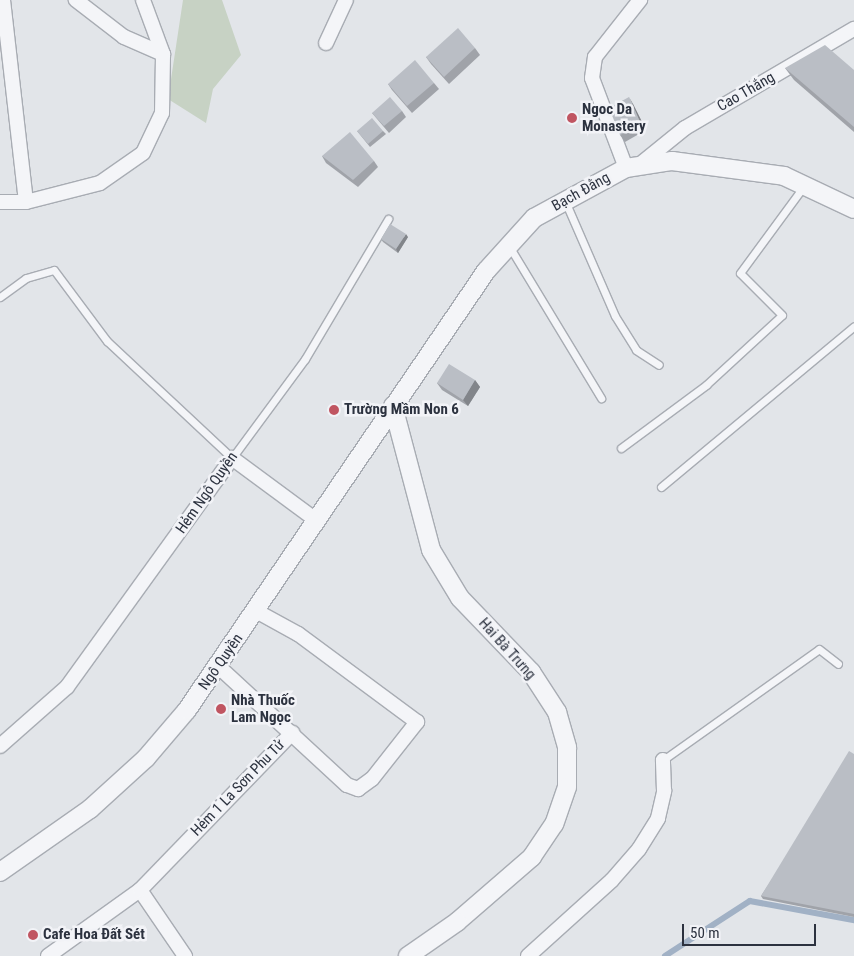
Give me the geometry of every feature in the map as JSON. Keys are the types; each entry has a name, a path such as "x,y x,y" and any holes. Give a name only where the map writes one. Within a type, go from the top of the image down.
{"street":[{"path":"3,0 26,202"},
{"path":"76,0 124,37 162,54"},
{"path":"0,202 26,202 100,183 143,153 162,113 162,54 143,0"},
{"path":"326,43 346,0"},
{"path":"626,168 592,78 595,57 640,0"},
{"name":"Cao Thắng","path":"643,162 685,128 854,29"},
{"name":"Bạch Đằng","path":"393,406 508,243 534,218 626,168 643,162 728,167 805,183 854,209"},
{"name":"Ngô Quyền","path":"0,872 90,809 146,758 219,667 393,406"},
{"name":"Hai Bà Trưng","path":"393,406 431,550 460,598 531,672 557,712 567,748 567,787 554,824 532,857 457,922 408,956"},
{"path":"232,458 317,521"},
{"name":"Hẻm Ngô Quyền","path":"2,740 66,687 232,458"},
{"name":"Hẻm 1 La Sơn Phu Tử","path":"48,956 140,890 292,733 347,785 358,789 372,779 417,722 298,634 256,611"},
{"path":"219,667 292,733"},
{"path":"528,956 612,880 639,848 658,818 664,791 663,760"},
{"path":"140,890 186,956"}],"lane":[{"path":"621,448 706,385 782,315 740,273 805,183"},
{"path":"564,200 615,316 636,350 659,364"},
{"name":"Hẻm Ngô Quyền","path":"232,458 306,359 388,219"},
{"path":"508,243 601,398"},
{"path":"0,297 26,278 54,270 107,341 232,458"},
{"path":"661,487 854,326"},
{"path":"663,760 819,649 838,664"}],"green space":[{"path":"183,0 222,0 241,55 213,89 206,123 168,99"}],"building":[{"path":"458,28 475,48 444,77 426,57"},
{"path":"825,45 854,70 854,127 785,68"},
{"path":"415,60 434,83 407,106 388,84"},
{"path":"390,97 402,111 384,126 372,113"},
{"path":"629,97 641,124 620,135 609,108"},
{"path":"372,118 383,131 368,144 357,131"},
{"path":"350,132 374,161 353,180 322,156"},
{"path":"390,224 406,234 396,249 381,239"},
{"path":"449,364 475,380 463,400 437,383"},
{"path":"849,751 854,754 854,914 761,896"}],"waterway":[{"path":"665,956 750,901 854,920"}],"place":[{"name":"Ngoc Da Monastery","path":"572,118"},
{"name":"Trường Mầm Non 6","path":"334,410"},
{"name":"Nhà Thuốc Lam Ngọc","path":"221,709"},
{"name":"Cafe Hoa Đất Sét","path":"33,935"}]}
